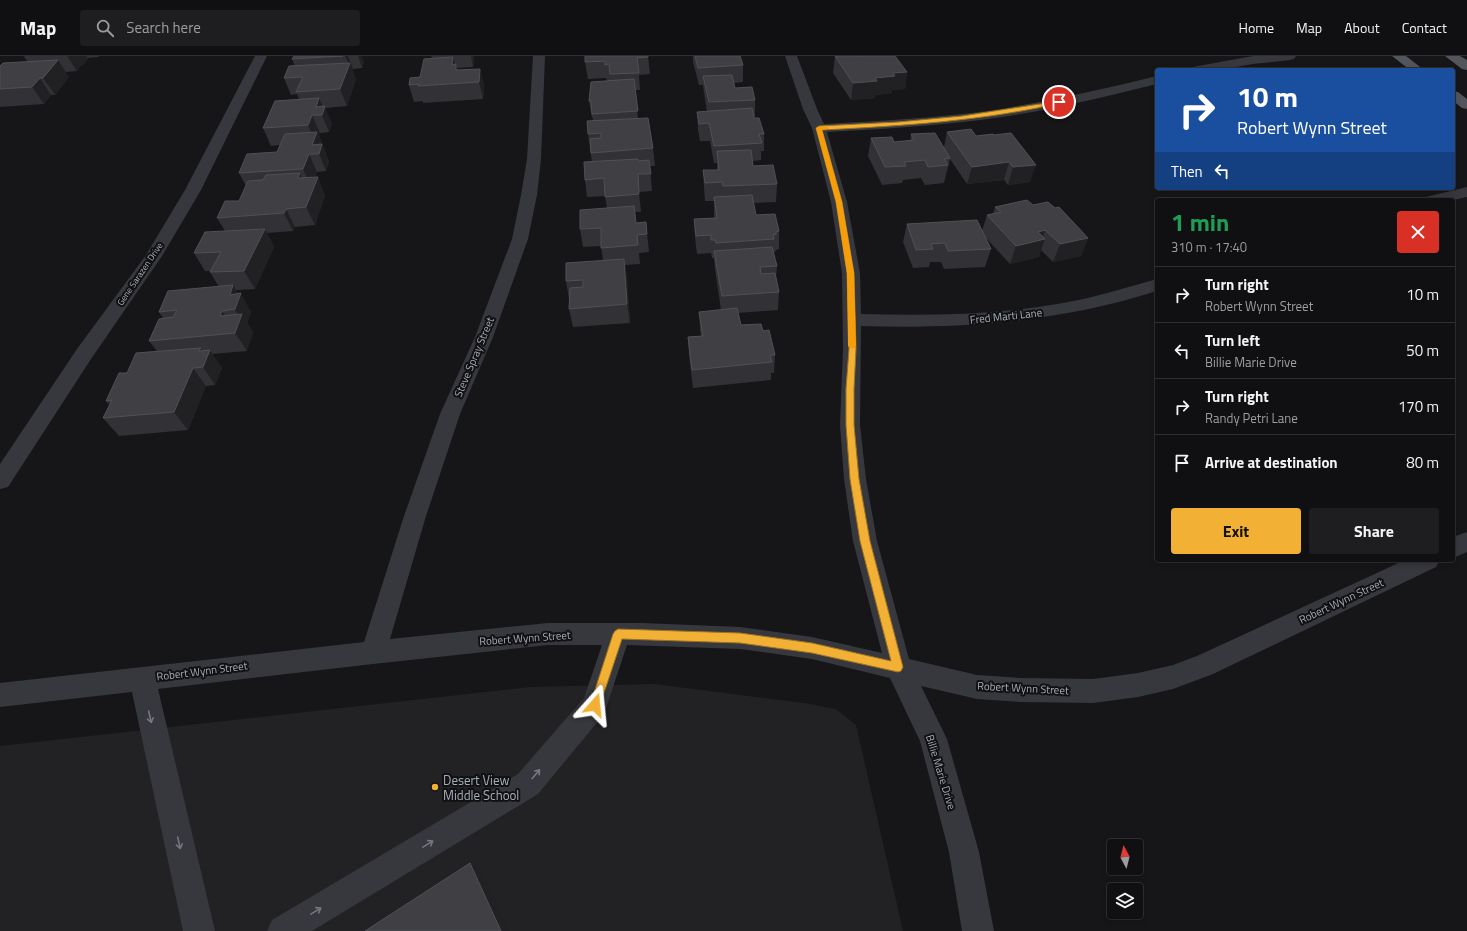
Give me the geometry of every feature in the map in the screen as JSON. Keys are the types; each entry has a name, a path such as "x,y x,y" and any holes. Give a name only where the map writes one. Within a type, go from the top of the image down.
{"main road":[{"path":"1398,56 1415,68"},
{"path":"1451,56 1467,66"},
{"path":"1455,96 1467,105"}],"street":[{"name":"Gene Sarazen Drive","path":"0,481 84,354 154,256 193,190 261,56"},
{"name":"Steve Spray Street","path":"373,652 415,516 450,414 484,337 520,239 529,195 534,158 539,56"},
{"name":"Billie Marie Drive","path":"791,56 810,109 819,128 839,202 851,273 852,349 850,425 855,479 865,541 898,667 933,739 964,852 978,931"},
{"path":"1209,68 1253,60 1290,56"},
{"path":"819,128 898,124 962,118 1044,105 1155,80"},
{"path":"1441,198 1467,192"},
{"name":"Fred Marti Lane","path":"852,320 938,321 1025,315 1120,297 1155,286"},
{"path":"1455,547 1467,541"},
{"name":"Robert Wynn Street","path":"0,695 373,652 548,634 618,634 740,638 812,648 898,667 977,687 1020,690 1093,691 1138,685 1173,677 1204,666 1424,562"},
{"path":"283,931 528,784 595,705 618,634"},
{"path":"142,678 199,931"}],"shaded area":[{"name":"Desert View Middle School","path":"654,684 804,703 836,709 856,725 903,931 0,931 0,746 531,687"}],"building":[{"path":"294,56 343,56 292,59"},
{"path":"585,56 648,57 637,58 639,73 610,74 609,64 605,65 605,61 585,62"},
{"path":"695,56 740,56 743,65 698,68"},
{"path":"835,56 895,56 907,72 893,73 895,76 875,78 877,81 853,83"},
{"path":"453,57 452,65 456,64 456,70 480,69 479,82 418,86 419,84 409,85 410,78 420,77 424,59"},
{"path":"58,60 43,78 40,78 32,87 0,89 0,66 3,63"},
{"path":"350,63 340,89 296,92 303,77 284,78 289,66"},
{"path":"732,75 735,88 752,87 755,100 709,102 703,76"},
{"path":"634,79 638,111 592,114 591,101 589,101 591,82"},
{"path":"319,98 316,107 325,106 322,115 312,115 308,125 263,128 275,101"},
{"path":"752,108 754,118 759,118 764,134 759,134 762,143 714,146 709,123 699,124 697,112"},
{"path":"648,118 653,148 591,153 590,139 601,138 601,133 588,134 587,121"},
{"path":"971,129 976,136 1011,133 1036,165 1013,167 1009,162 972,167 947,132"},
{"path":"317,132 312,145 322,144 319,154 309,154 303,169 239,173 247,154 277,152 285,134"},
{"path":"935,133 950,158 944,159 948,165 928,167 925,160 904,162 906,166 885,167 871,138 892,137 894,142 914,140 911,134"},
{"path":"751,150 753,166 773,165 777,184 723,186 722,182 705,183 703,170 719,170 717,151"},
{"path":"638,159 638,161 649,160 651,174 638,174 639,194 605,197 604,178 585,180 584,162"},
{"path":"300,173 298,178 318,177 306,207 286,209 284,213 217,218 225,201 239,201 248,181 263,180 266,175"},
{"path":"752,195 756,215 775,214 779,231 773,235 774,239 716,243 715,240 711,240 711,235 696,236 694,219 717,218 714,197"},
{"path":"1027,200 1033,205 1048,202 1055,208 1059,207 1088,238 1060,244 1045,230 1038,232 1045,239 1016,246 987,215 1001,212 995,207"},
{"path":"634,206 636,223 646,222 647,234 637,235 638,245 601,248 601,228 580,229 580,210"},
{"path":"977,220 991,249 948,251 945,243 931,244 933,249 916,250 907,224"},
{"path":"265,229 244,271 210,272 221,252 194,253 205,232"},
{"path":"772,247 777,266 760,267 761,274 775,273 779,292 722,296 714,251"},
{"path":"624,259 627,304 569,309 570,288 583,287 583,280 566,281 566,263"},
{"path":"233,285 230,295 241,293 235,309 222,311 220,316 242,314 235,333 149,341 159,319 173,317 177,310 159,312 168,291"},
{"path":"737,308 741,325 761,324 763,331 769,330 775,355 770,355 772,362 692,370 688,337 703,336 699,312"},
{"path":"201,348 199,351 210,350 203,367 193,368 174,412 103,418 112,400 106,401 119,373 127,373 136,353"},
{"path":"470,863 501,931 365,931"}],"slow traffic":[{"path":"826,128 819,128 839,202 851,273 852,346"}],"place":[{"name":"Desert View Middle School","path":"435,787"}],"route":[{"path":"595,705 618,634 740,638 812,648 898,667 865,541 855,479 850,425 852,349 851,273 839,202 819,128 898,124 962,118 1059,102"}]}
